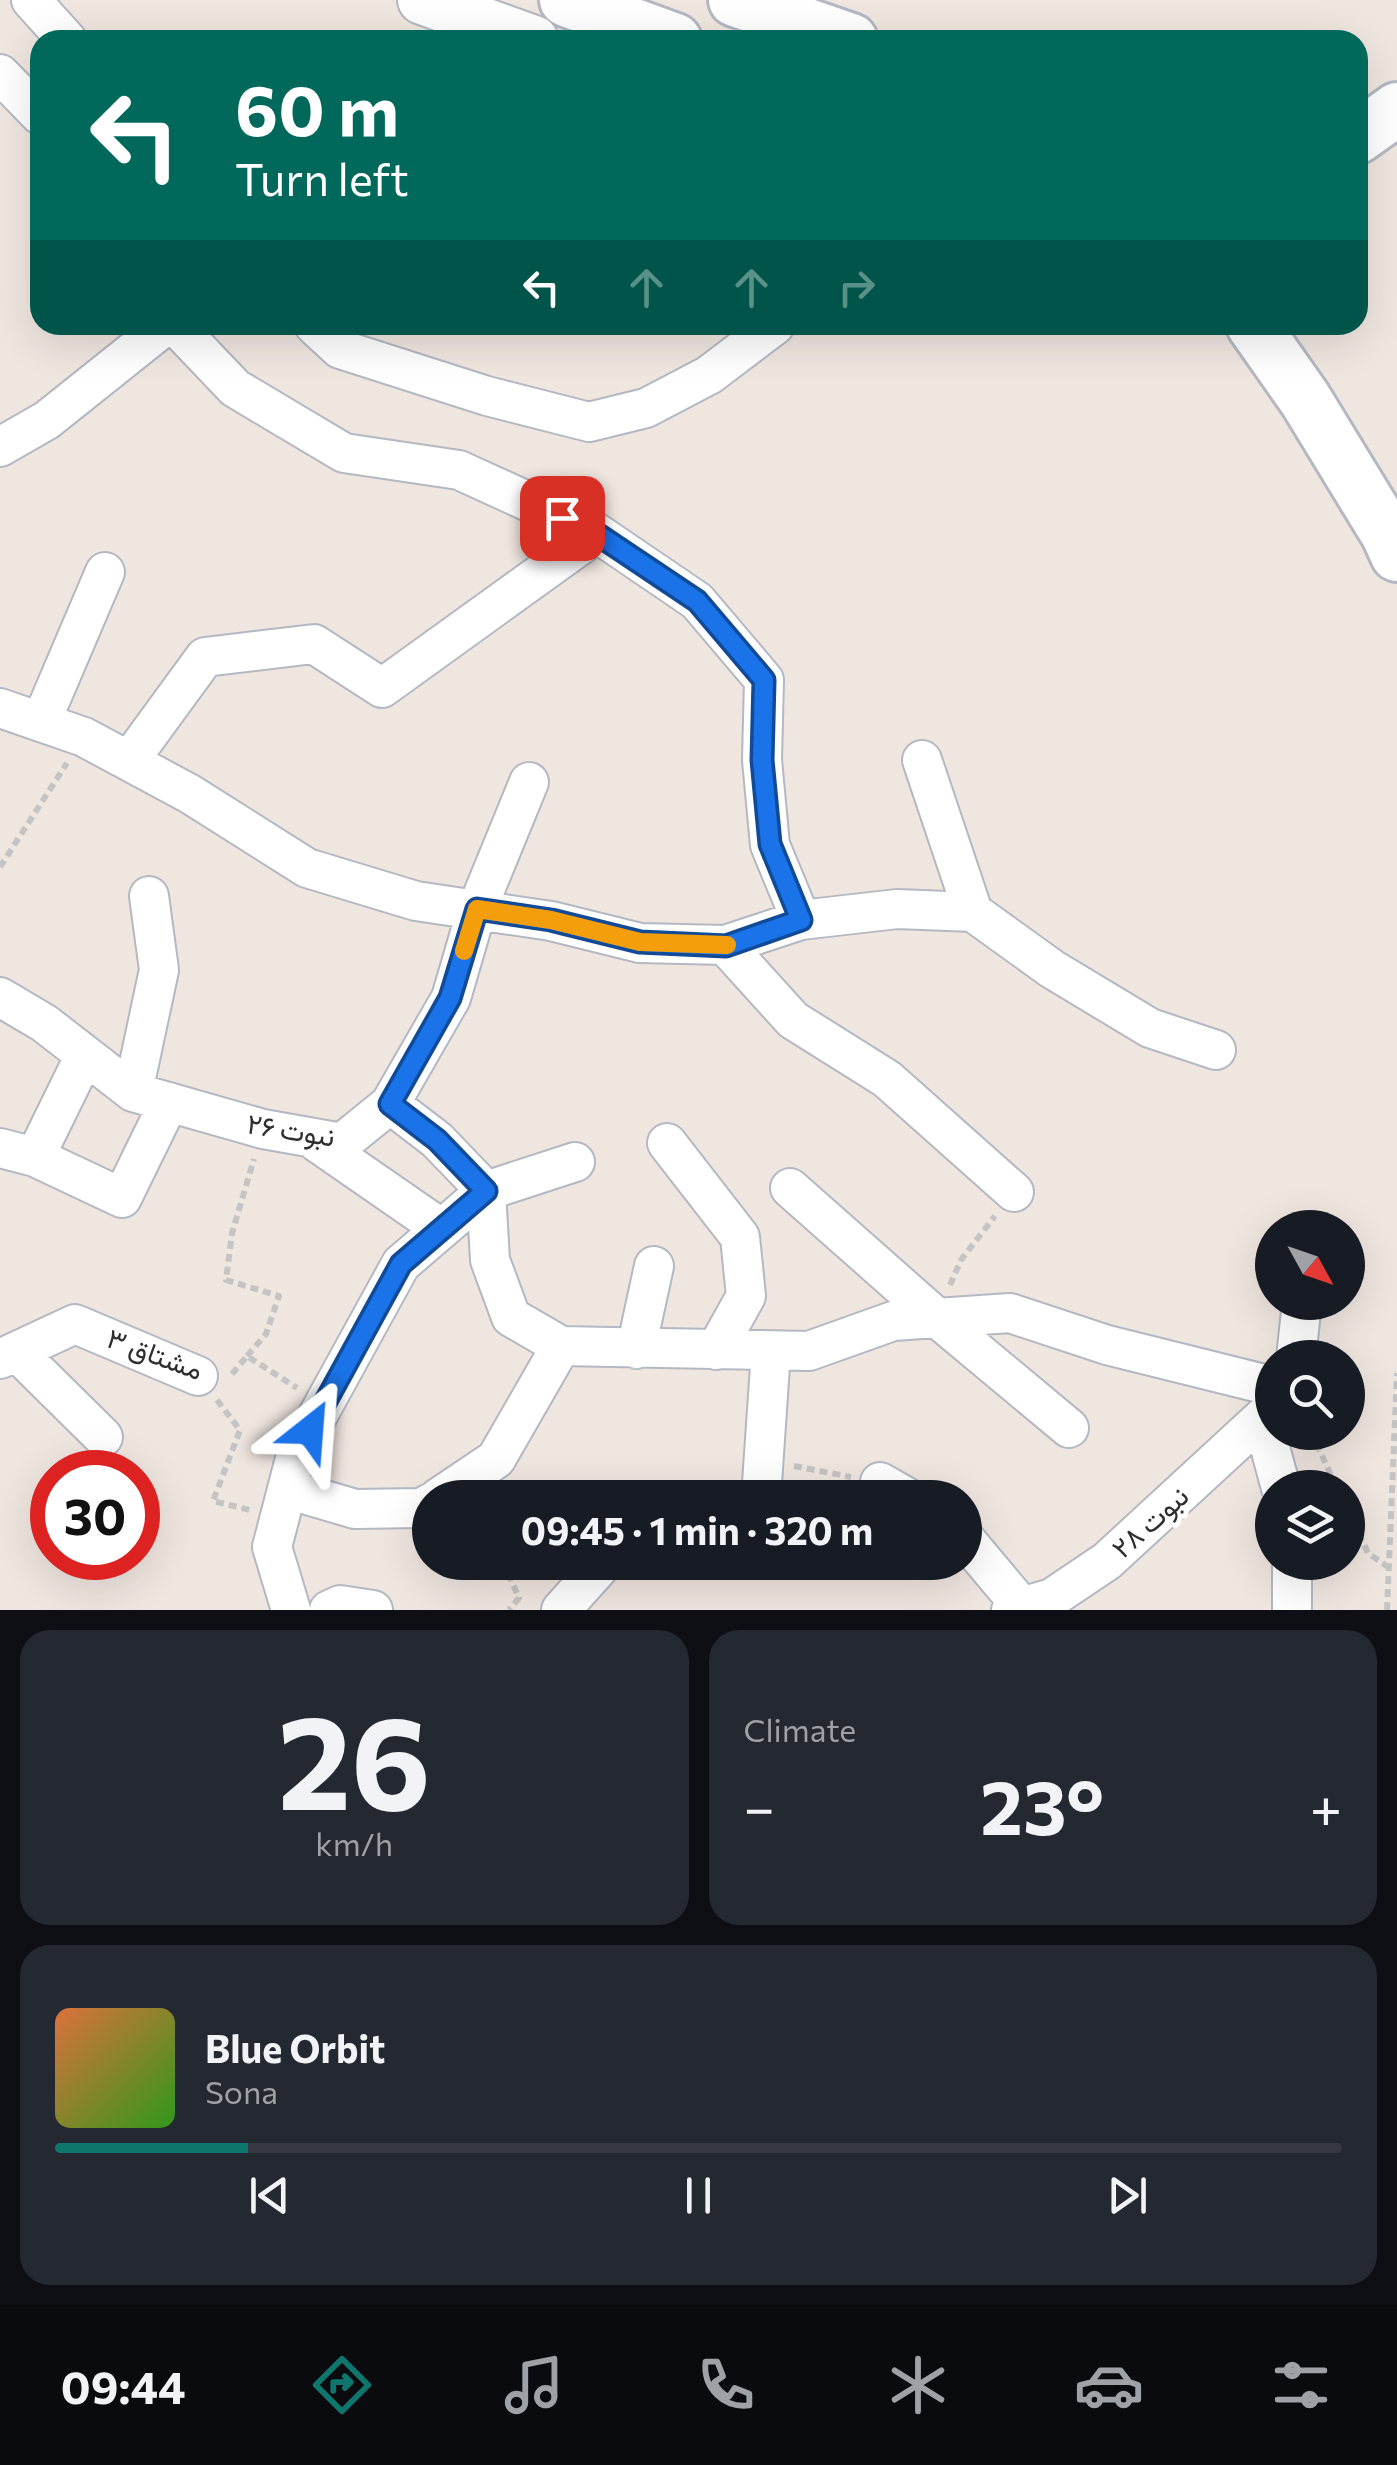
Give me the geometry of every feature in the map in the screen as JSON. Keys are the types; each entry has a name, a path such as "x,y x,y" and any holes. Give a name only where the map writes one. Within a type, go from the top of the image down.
{"main road":[{"path":"566,0 648,30"},
{"path":"736,0 822,30"},
{"path":"1368,130 1397,109"},
{"path":"1260,335 1305,399 1388,534 1397,556"}],"street":[{"path":"31,0 57,30"},
{"path":"422,0 506,30"},
{"path":"813,0 850,30"},
{"path":"0,74 30,105"},
{"path":"0,447 47,420 153,335"},
{"path":"184,335 235,388 344,453 458,470 597,534 697,601 764,680 762,760 770,844 801,920"},
{"path":"325,335 340,349 487,396 588,422 646,408 709,375 763,335"},
{"path":"129,761 205,657 314,644 382,688 597,534"},
{"path":"41,722 105,572"},
{"path":"0,708 84,737 190,794 307,868 416,901 551,920 640,942 726,946 801,920 896,909 973,912 1052,969 1150,1028 1216,1050"},
{"path":"922,760 973,912"},
{"name":"نبوت ۲۶","path":"0,997 151,1097 263,1130 342,1143 390,1104 450,998 477,909 529,782"},
{"path":"85,1055 17,1152 122,1198 151,1097 159,970 149,896"},
{"path":"726,946 793,1020 887,1079 1014,1192"},
{"path":"390,1104 437,1140 486,1191 490,1260 510,1317 561,1346 809,1351 894,1320 1010,1314 1255,1399"},
{"path":"310,1138 442,1229"},
{"path":"667,1142 740,1238 746,1296 716,1350"},
{"path":"291,1610 272,1546 296,1455 401,1264 486,1191 575,1162"},
{"path":"790,1188 936,1318 1070,1428"},
{"path":"636,1348 654,1266"},
{"name":"مشتاق ۳","path":"9,1356 74,1324 198,1376"},
{"path":"465,1480 496,1459 561,1346"},
{"path":"762,1480 771,1351"},
{"path":"9,1356 104,1436"},
{"name":"نبوت ۲۸","path":"1016,1608 1052,1598 1107,1560 1255,1417"},
{"path":"283,1504 412,1508"},
{"path":"982,1562 1016,1608"},
{"path":"561,1610 588,1580"},
{"path":"1292,1580 1292,1610"},
{"path":"329,1610 340,1605 374,1610"}],"path":[{"path":"0,867 84,737"},
{"path":"247,1356 266,1334 278,1296 226,1280 232,1233 263,1130"},
{"path":"936,1318 960,1260 1014,1192"},
{"name":"مشتاق ۳","path":"198,1376 230,1376 247,1356 323,1404"},
{"path":"1387,1610 1397,1372"},
{"path":"198,1376 240,1430 212,1501 283,1504"},
{"path":"764,1460 851,1480"},
{"path":"1365,1547 1389,1568"},
{"path":"509,1610 518,1598 511,1580"}],"slow traffic":[{"path":"464,951 477,909 551,920 640,942 727,945"}],"route":[{"path":"310,1430 401,1264 486,1191 437,1140 390,1104 450,998 477,909 551,920 640,942 726,946 801,920 770,844 762,760 764,680 697,601 597,534 562,518"}]}
